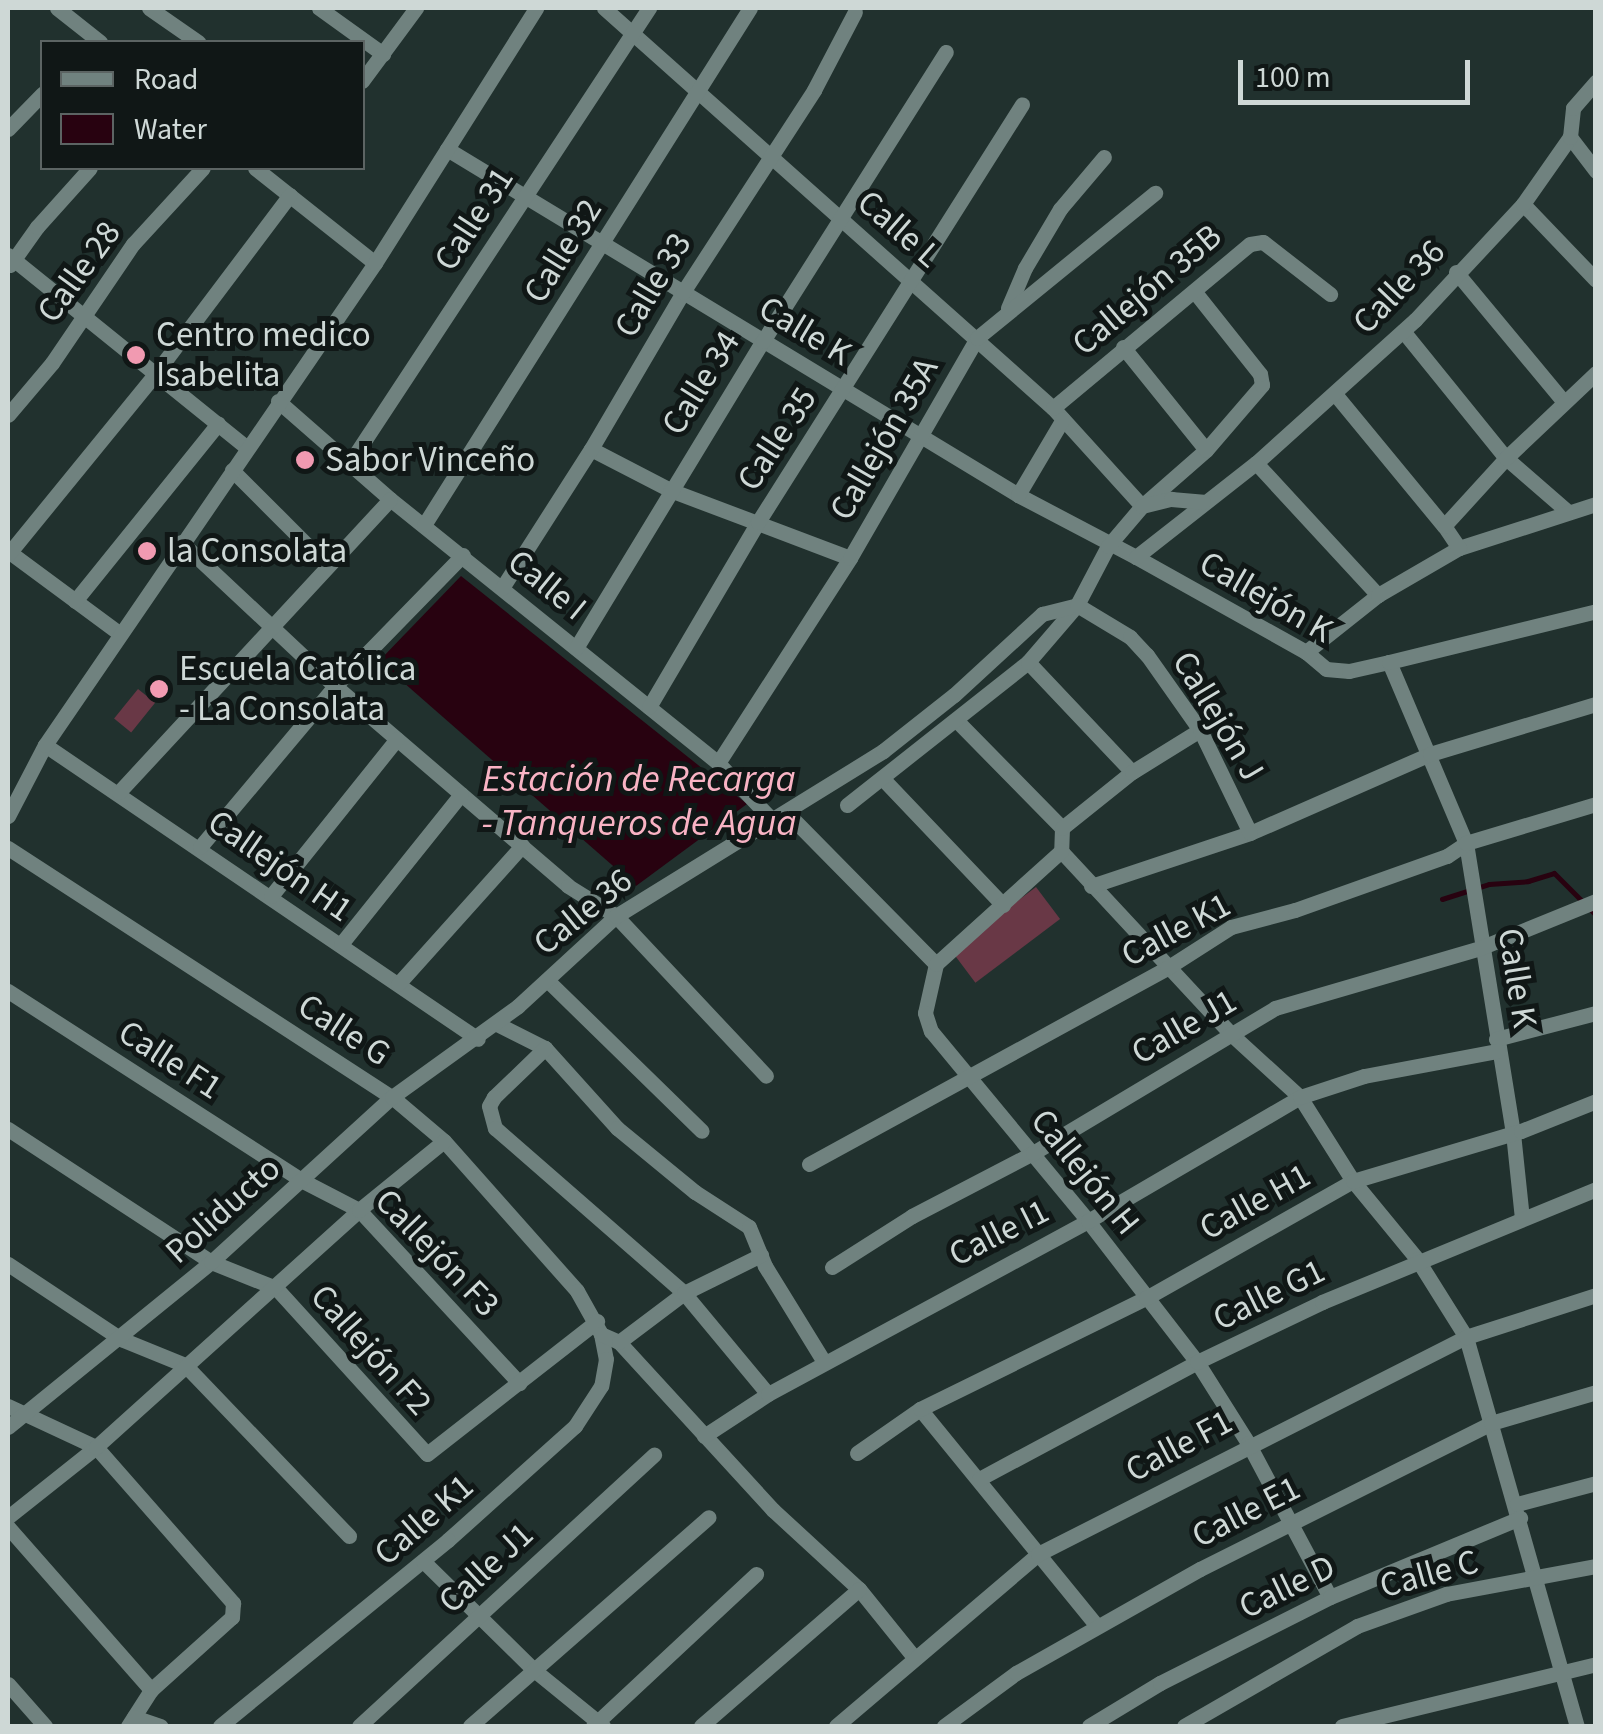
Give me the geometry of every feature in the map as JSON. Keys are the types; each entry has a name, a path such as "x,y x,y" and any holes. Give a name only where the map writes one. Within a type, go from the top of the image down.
{"street":[{"path":"57,8 95,40"},
{"path":"148,8 195,40"},
{"path":"319,8 364,40"},
{"path":"365,78 416,8"},
{"path":"8,816 45,745 375,264 536,8"},
{"name":"Calle L","path":"604,8 978,338 1058,413 1142,506"},
{"name":"Calle 31","path":"350,464 649,8"},
{"name":"Calle 32","path":"424,525 750,8"},
{"name":"Calle 33","path":"502,588 591,449 682,292 814,90 856,12"},
{"path":"365,41 383,54"},
{"name":"Calle 34","path":"576,648 762,341 946,52"},
{"name":"Calle 36","path":"1136,557 1256,463 1403,331 1523,204 1570,137 1573,108 1596,82"},
{"path":"8,129 40,96"},
{"name":"Calle 35","path":"649,707 758,522 914,282 1022,104"},
{"path":"1570,137 1596,171"},
{"name":"Calle K","path":"447,149 1018,496 1108,546 1136,557"},
{"path":"1007,312 1026,268 1060,209 1104,157"},
{"path":"88,170 9,261 84,316 247,448"},
{"name":"Calle 28","path":"8,415 133,244 201,170"},
{"path":"258,170 375,264"},
{"name":"Callejón 35A","path":"718,763 850,558 978,338 1154,193"},
{"path":"119,633 9,552 156,374 290,196"},
{"path":"1523,204 1596,280"},
{"name":"Callejón 35B","path":"1018,496 1058,413 1123,347 1250,244 1263,242 1330,294"},
{"path":"1456,272 1564,402"},
{"path":"847,805 1028,662 1077,605 1108,546 1142,506 1206,450 1262,385 1260,374 1194,291"},
{"path":"1403,331 1506,458 1566,511"},
{"path":"1123,347 1206,450"},
{"path":"1444,526 1506,458 1596,373"},
{"path":"1335,394 1458,548"},
{"name":"Calle I","path":"278,401 390,499 780,817"},
{"path":"75,601 218,424"},
{"path":"591,449 670,490 850,558"},
{"path":"1256,463 1378,594"},
{"path":"232,470 328,565"},
{"path":"1142,506 1171,498 1204,502"},
{"path":"119,792 390,499"},
{"path":"1306,652 1378,594 1458,548 1596,504"},
{"path":"181,542 335,686 568,886 616,916 766,1076"},
{"path":"200,847 335,686 463,556"},
{"name":"Callejón K","path":"1136,557 1306,652 1326,669 1349,671 1596,611"},
{"name":"Calle 36","path":"478,1039 616,916 883,752 954,695 1042,614 1077,605"},
{"name":"Callejón J","path":"1077,605 1119,630 1147,655 1200,730 1250,832"},
{"path":"1028,662 1132,772"},
{"path":"1389,662 1430,754"},
{"path":"1092,886 1250,832 1430,754 1596,704"},
{"path":"958,721 1062,828 1061,851 1092,886 1232,1035 1300,1097 1353,1181 1417,1259 1466,1336 1577,1726"},
{"path":"1062,828 1132,772 1200,730"},
{"path":"271,896 397,739"},
{"name":"Callejón H1","path":"45,745 478,1039"},
{"name":"Calle K","path":"1430,754 1466,843 1513,1133 1522,1218"},
{"path":"883,779 1003,904"},
{"path":"341,944 461,794"},
{"name":"Calle K1","path":"809,1164 1167,968 1231,927 1447,856 1466,843 1596,804"},
{"path":"780,817 936,964 1061,851"},
{"path":"398,984 522,846"},
{"name":"Calle G","path":"8,848 392,1097 444,1141 577,1291 599,1328"},
{"name":"Calle J1","path":"832,1267 912,1216 1032,1153 1275,1008 1480,948 1596,901"},
{"name":"Callejón H","path":"936,964 924,1014 931,1031 1088,1221 1197,1362 1248,1443 1330,1597"},
{"path":"547,980 702,1131"},
{"name":"Calle F1","path":"8,991 301,1180"},
{"name":"Calle I1","path":"704,1436 824,1362 1088,1221 1300,1097 1364,1076 1497,1045 1596,1013"},
{"path":"497,1024 545,1048 617,1128 694,1192 743,1221 755,1235 762,1256 824,1362"},
{"name":"Poliducto","path":"8,1427 211,1262 392,1097 478,1039"},
{"path":"545,1048 489,1106 495,1128 684,1292 768,1394"},
{"name":"Calle H1","path":"857,1453 920,1409 1146,1298 1353,1181 1513,1133 1596,1101"},
{"name":"Callejón F2","path":"8,1129 211,1262 276,1288 423,1453 430,1454 519,1383"},
{"path":"8,1517 96,1447 359,1210 444,1141"},
{"name":"Callejón F3","path":"301,1180 359,1210 519,1383"},
{"name":"Calle G1","path":"979,1479 1197,1362 1417,1259 1596,1189"},
{"path":"619,1342 684,1292 762,1256"},
{"path":"8,1264 121,1338 185,1365 349,1536"},
{"name":"Calle F1","path":"836,1726 912,1656 1038,1554 1248,1443 1466,1336 1596,1296"},
{"path":"519,1383 599,1328 619,1342 773,1510 859,1589 912,1656"},
{"name":"Calle K1","path":"220,1726 423,1561 576,1426 601,1386 606,1358 599,1328"},
{"name":"Calle E1","path":"944,1726 965,1720 1016,1672 1292,1522 1491,1423 1596,1392"},
{"path":"8,1406 22,1416 96,1447 232,1602 234,1612 152,1690 131,1722 160,1726"},
{"path":"920,1409 1096,1626"},
{"name":"Calle J1","path":"359,1726 654,1454"},
{"name":"Calle D","path":"1088,1726 1160,1684 1330,1597 1518,1511 1596,1483"},
{"path":"470,1726 709,1517"},
{"path":"8,1527 152,1690"},
{"path":"423,1561 534,1670 598,1725 756,1574"},
{"name":"Calle C","path":"1184,1726 1357,1626 1446,1594 1596,1566"},
{"path":"701,1726 859,1589"},
{"path":"1342,1726 1596,1664"},
{"path":"8,1684 44,1726"}],"shaded area":[{"path":"138,689 155,703 131,732 114,719"},
{"path":"1036,887 1060,919 975,983 951,951"}],"water":[{"name":"Estación de Recarga - Tanqueros de Agua","path":"461,576 747,804 636,886 379,661"}],"waterway":[{"path":"1442,899 1489,884 1528,881 1554,873 1596,915"}],"place":[{"name":"Centro medico Isabelita","path":"136,355"},
{"name":"Sabor Vinceño","path":"305,460"},
{"name":"la Consolata","path":"147,551"},
{"name":"Escuela Católica - La Consolata","path":"159,689"}]}
